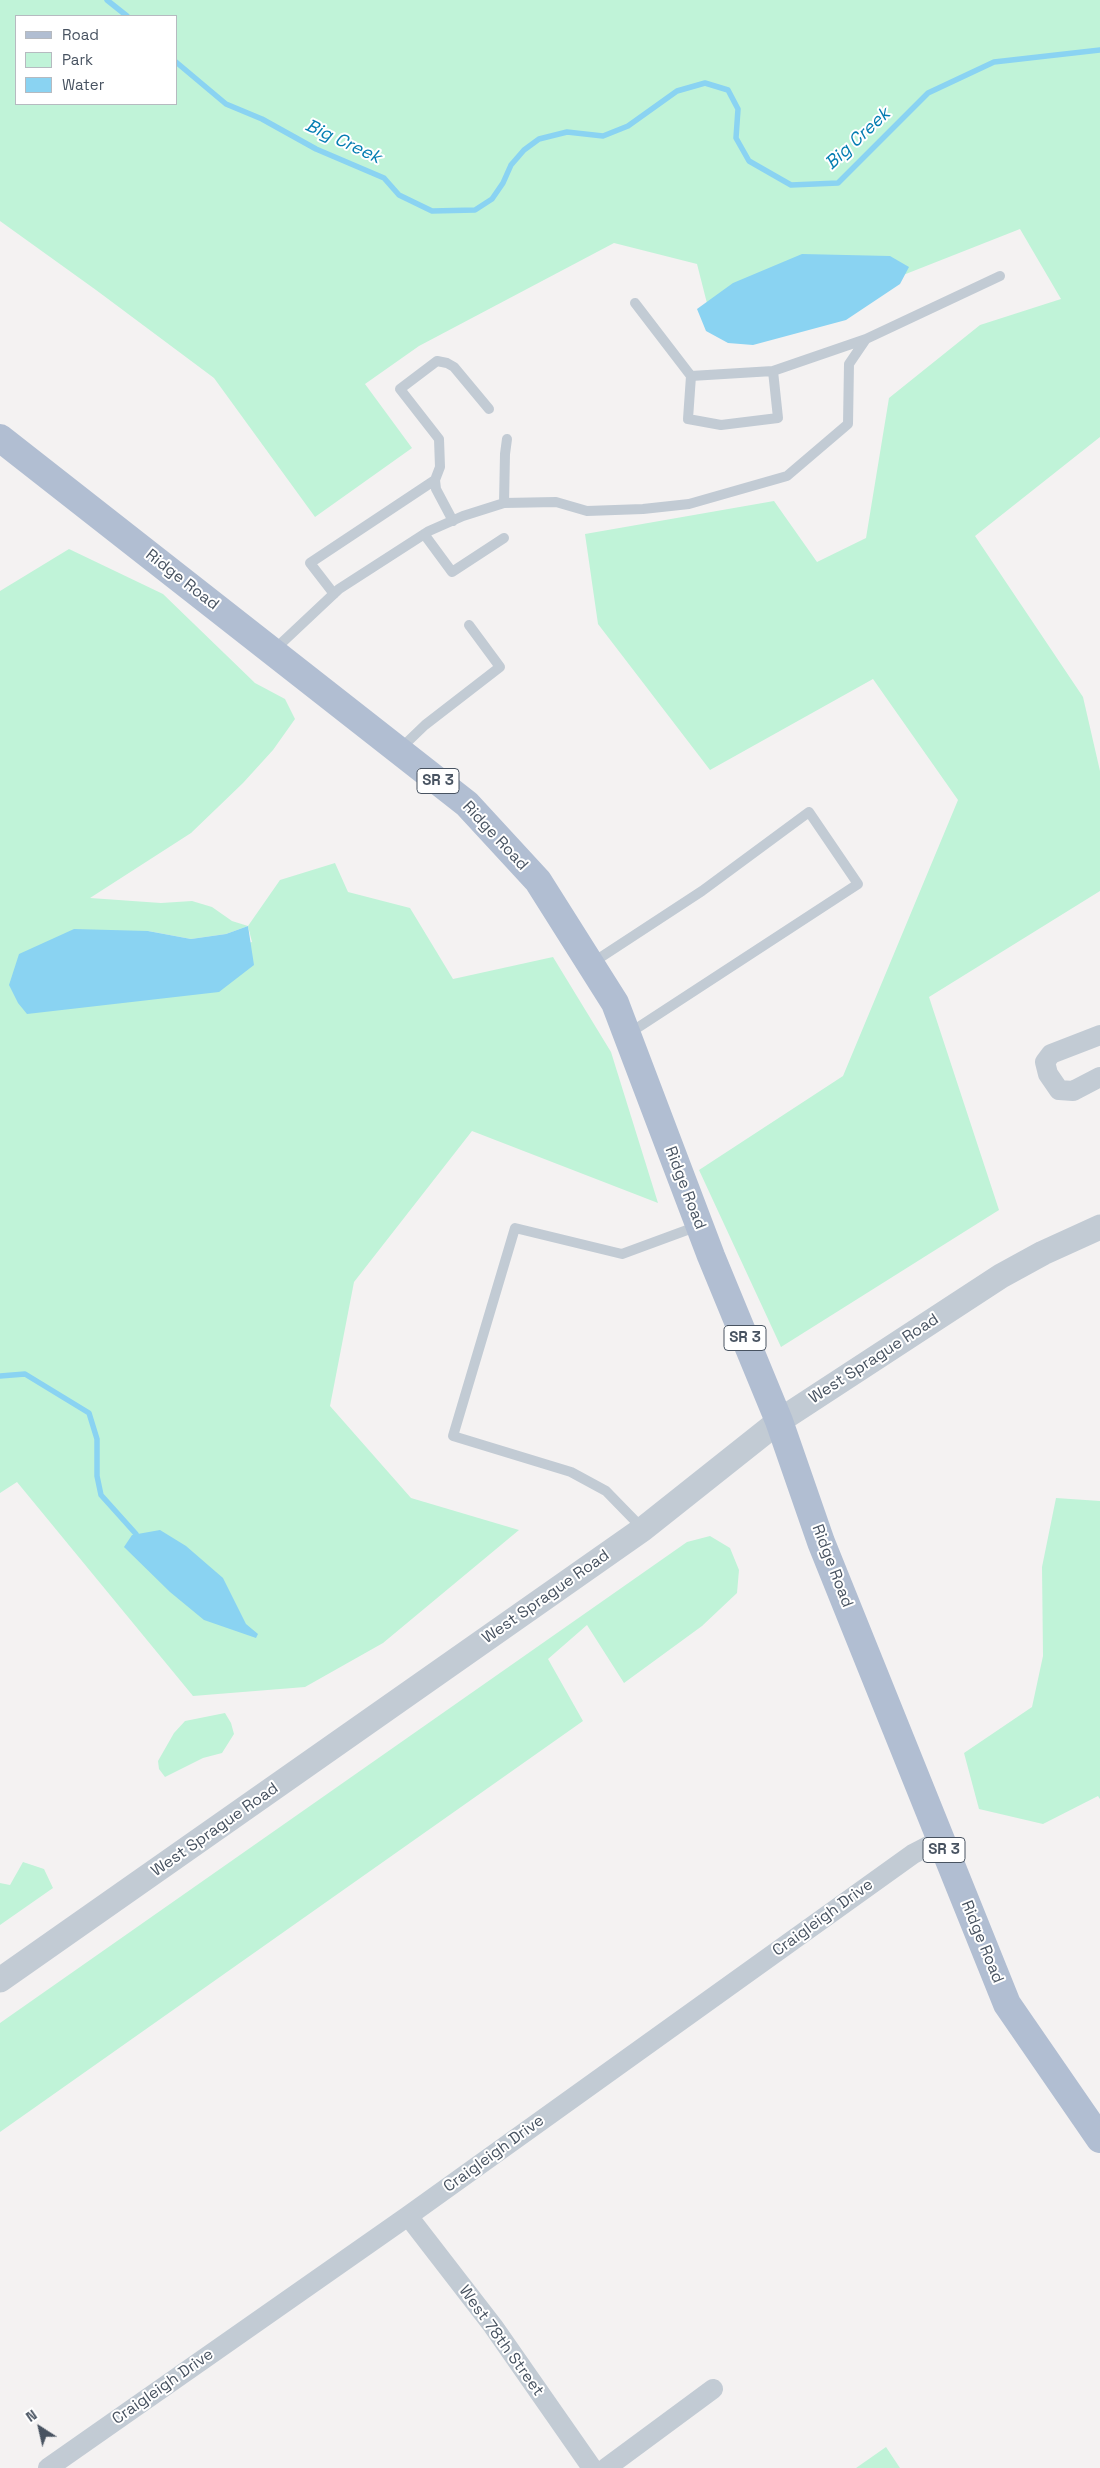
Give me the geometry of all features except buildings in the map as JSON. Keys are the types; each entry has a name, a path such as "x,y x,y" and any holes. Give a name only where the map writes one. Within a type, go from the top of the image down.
{"main road":[{"name":"Ridge Road","path":"0,438 467,804 538,881 615,1003 700,1226 779,1421 822,1542 1007,2004 1100,2139"}],"street":[{"path":"1100,1035 1051,1054 1045,1062 1048,1074 1059,1090 1073,1091 1100,1077"},
{"name":"West Sprague Road","path":"0,1980 643,1529 779,1421 1001,1276 1043,1253 1100,1227"},
{"name":"Craigleigh Drive","path":"48,2468 408,2216 914,1854 940,1840"},
{"name":"West 78th Street","path":"408,2216 493,2326 592,2468"},
{"path":"606,2468 713,2389"}],"lane":[{"path":"691,376 773,371 866,339 1000,276"},
{"path":"634,303 691,376 688,419 721,425 778,418 773,371"},
{"path":"272,651 334,594 424,534 453,520 504,503 556,502 587,511 689,504 787,476 848,424 849,364 866,339"},
{"path":"453,520 436,488 435,480 440,467 439,439 400,389 437,361 447,363 454,368 490,409"},
{"path":"504,503 507,439"},
{"path":"334,594 310,563 435,480"},
{"path":"424,534 452,572 504,538"},
{"path":"398,750 425,724 500,667 469,625"},
{"path":"590,964 702,890 809,812 858,884 627,1035"},
{"path":"643,1529 606,1491 572,1472 453,1436 515,1228 622,1254 700,1226"}],"green space":[{"path":"0,0 1100,0 1100,437 975,536 1083,697 1100,771 1100,891 929,997 999,1210 781,1347 699,1170 843,1076 958,800 873,679 710,770 598,624 585,534 774,501 817,562 866,538 889,398 980,325 1061,299 1020,229 756,333 711,319 697,264 614,243 419,346 365,384 412,448 315,517 214,378 0,221"},
{"path":"69,549 163,594 255,683 285,699 295,719 273,750 243,783 191,833 90,898 161,903 192,901 212,907 232,921 248,926 280,880 335,863 348,892 410,908 453,979 553,957 611,1052 658,1203 472,1131 354,1282 330,1406 411,1498 519,1530 383,1643 305,1687 193,1696 17,1482 0,1493 0,591","holes":["248,926 252,942 18,1003 148,931 191,939 226,934"]},
{"path":"1056,1498 1100,1501 1100,1799 1098,1796 1043,1824 979,1809 964,1753 1032,1707 1043,1656 1042,1567"},
{"path":"710,1536 730,1548 739,1570 737,1593 702,1626 624,1683 587,1625 548,1659 583,1721 0,2132 0,2023 687,1542"},
{"path":"225,1713 231,1723 234,1734 222,1753 203,1758 165,1777 159,1769 158,1761 174,1733 185,1721"},
{"path":"23,1862 44,1869 53,1888 0,1925 0,1883 10,1885"},
{"path":"886,2447 900,2468 856,2468"}],"water":[{"path":"802,254 890,256 909,267 900,284 846,320 753,345 728,343 706,331 697,309 733,283"},
{"path":"248,926 254,965 219,992 27,1014 18,1003 9,985 19,954 74,929 148,931 191,939 226,934"},
{"path":"160,1530 186,1546 223,1578 246,1624 258,1634 256,1638 204,1620 170,1592 124,1547 132,1535"}],"waterway":[{"name":"Big Creek","path":"107,0 126,15"},
{"name":"Big Creek","path":"178,64 226,104 262,119 316,149 384,178 399,195 432,211 475,210 492,199 503,183 511,165 524,150 539,139 567,132 603,136 628,126 677,91 705,83 728,90 738,109 736,138 749,161 791,185 838,183 928,93 994,62 1100,50"},
{"path":"0,1376 25,1374 89,1413 97,1439 97,1476 101,1495 136,1534"}]}
